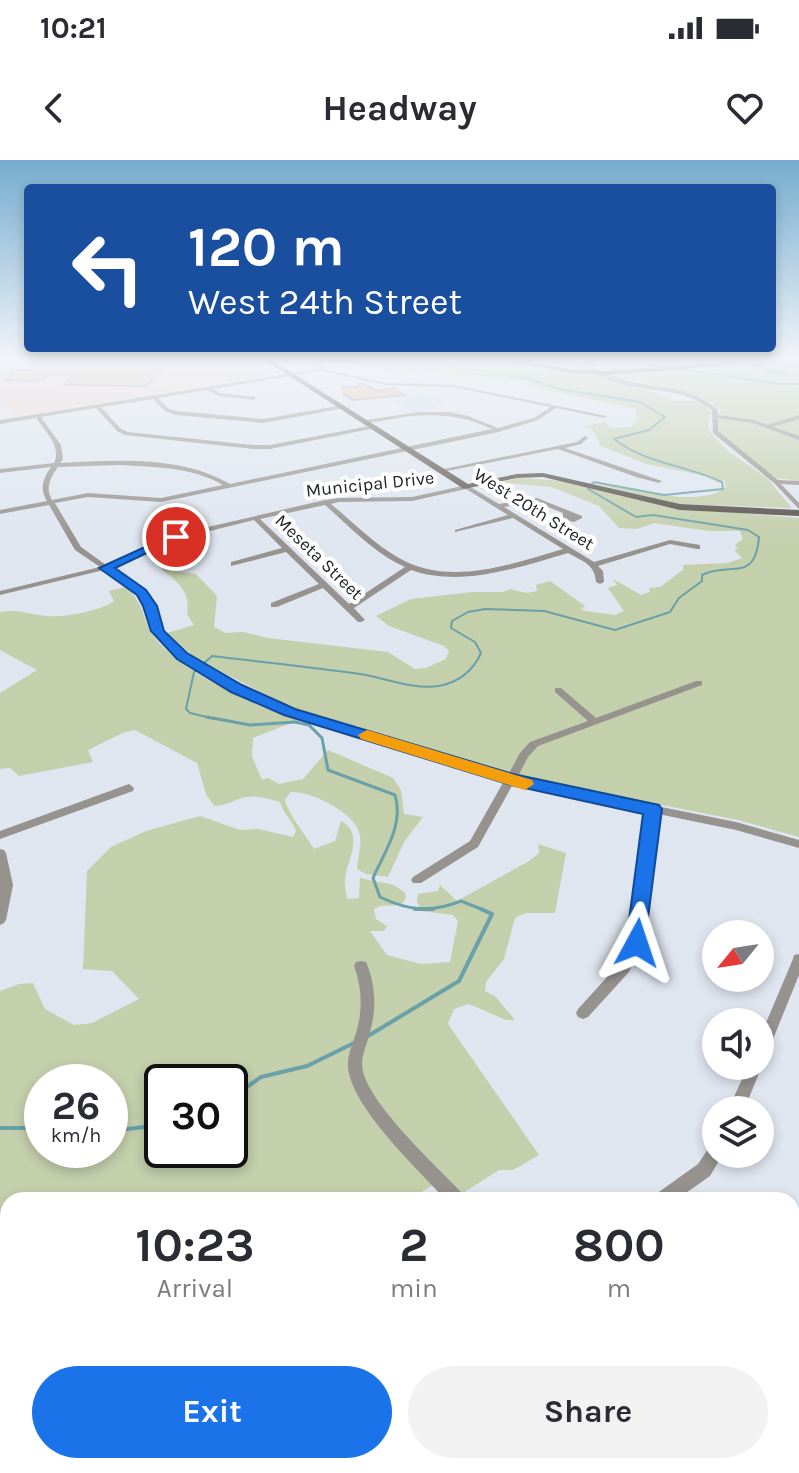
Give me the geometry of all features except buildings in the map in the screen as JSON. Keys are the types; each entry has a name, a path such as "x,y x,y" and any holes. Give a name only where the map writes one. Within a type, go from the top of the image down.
{"main road":[{"name":"West 20th Street","path":"361,418 467,487"},
{"path":"444,471 473,479 517,476"},
{"name":"Municipal Drive","path":"467,487 517,476 561,478 680,507 799,510"}],"street":[{"path":"0,422 23,418"},
{"path":"39,418 58,445 60,459 44,486 50,502 78,548 141,593 150,606 158,631 175,650 245,693 289,712 511,780 736,826 799,844"},
{"path":"108,418 127,434 253,447 276,446 399,418"},
{"path":"232,418 258,421 275,418"},
{"path":"468,418 499,430"},
{"path":"0,512 88,495 161,500 499,430 537,418"},
{"path":"715,418 715,432 776,482 799,510"},
{"path":"727,418 768,426 799,438"},
{"path":"768,426 795,418"},
{"path":"444,471 579,443 585,438"},
{"path":"557,447 659,481"},
{"path":"0,471 112,462 211,474 229,486"},
{"path":"776,482 799,483"},
{"name":"Municipal Drive","path":"0,593 46,587 105,568 188,533 325,502 412,499 467,487"},
{"name":"West 20th Street","path":"467,487 595,567"},
{"path":"497,506 537,500 566,514"},
{"path":"325,502 390,555 410,567 482,574 569,550"},
{"path":"457,531 514,516"},
{"name":"Meseta Street","path":"255,518 361,620"},
{"path":"600,582 595,567 670,542 697,547"},
{"path":"234,564 287,549"},
{"path":"349,608 410,567"},
{"path":"274,605 325,584"},
{"path":"417,880 474,844 524,755 534,744 699,683"},
{"path":"558,690 594,721"},
{"path":"0,835 129,788"},
{"path":"583,1013 624,968 637,943 653,809"},
{"path":"0,853 7,885 0,920"},
{"path":"774,1020 799,959"},
{"path":"361,966 367,1010 355,1065 358,1082 382,1117 450,1192"},
{"path":"673,1192 705,1168"}],"green space":[{"path":"640,418 710,418 710,432 728,451 767,478 792,508 678,504 588,482 679,497 713,494 726,487 724,479 719,483 705,476 646,464 601,446 592,429 583,427 604,422 611,428 631,427"},
{"path":"719,418 799,418 799,481 776,478 734,447 718,430"},
{"path":"518,478 566,481 664,506 799,518 799,837 738,820 544,782 287,706 194,657 167,633 194,625 187,614 187,600 182,588 161,569 169,566 176,571 196,574 217,596 214,627 226,633 243,632 268,638 388,652 415,669 426,668 446,659 449,651 444,646 389,626 376,616 411,599 510,589 527,593 537,591 536,585 550,581 585,606 581,609 615,615 624,611 608,588 617,585 613,579 641,595 650,592 649,588 660,587 683,570 683,565 728,563 742,558 734,550 738,549 735,545 743,539 740,531 708,531 654,523 637,529 619,528 599,506 551,487 506,483 479,489"},
{"path":"125,587 139,605 155,638 182,663 243,698 299,720 253,738 252,756 262,780 268,778 279,784 303,779 328,750 393,778 401,790 404,814 423,817 404,842 388,877 366,874 357,869 359,832 340,810 320,799 299,793 291,792 285,799 314,849 335,841 341,821 352,833 353,848 345,880 347,899 359,898 360,878 394,885 405,893 406,898 401,905 374,909 376,919 387,926 384,931 370,931 387,955 421,964 450,962 458,921 453,915 421,911 418,894 438,891 440,885 457,901 529,861 539,853 538,844 566,853 555,913 526,913 515,918 504,959 486,982 485,991 496,997 515,1020 506,1020 469,1004 454,1009 448,1024 539,1155 513,1170 499,1170 465,1192 444,1192 437,1183 421,1192 0,1192 0,991 33,983 45,1009 74,1025 92,1023 139,999 112,971 83,969 87,871 111,847 146,831 200,816 240,830 258,829 293,837 296,831 280,802 250,797 214,806 206,794 197,763 135,730 88,750 93,762 19,776 10,768 0,769 0,693 37,670 0,650 0,612 62,616 100,608 114,601 109,591"}],"waterway":[{"path":"215,719 190,713 186,709 194,672 212,656 360,674 419,686 439,686 464,675 481,653 475,642 451,628 452,621 468,612 485,609 544,611 615,630 670,612 679,598 702,581 702,575 747,566 757,552 759,537 748,530 653,515 636,517 588,489 594,482 664,495 723,489 722,482 639,454 614,439 649,430 663,418"},
{"path":"207,717 250,725 295,722 309,725 322,738 328,770 395,795 395,827 373,878 380,897 420,909"},
{"path":"430,909 461,901 481,909"},
{"path":"415,909 420,909"},
{"path":"420,909 430,909"},
{"path":"368,1036 459,981 492,914 481,909"},
{"path":"481,909 486,911"},
{"path":"248,1086 261,1077 307,1066 354,1043"},
{"path":"128,1129 144,1127"},
{"path":"0,1128 24,1128"}],"slow traffic":[{"path":"367,735 525,784"}],"route":[{"path":"176,537 105,568 141,593 167,644 237,688 289,712 511,780 653,809 637,943"}]}
